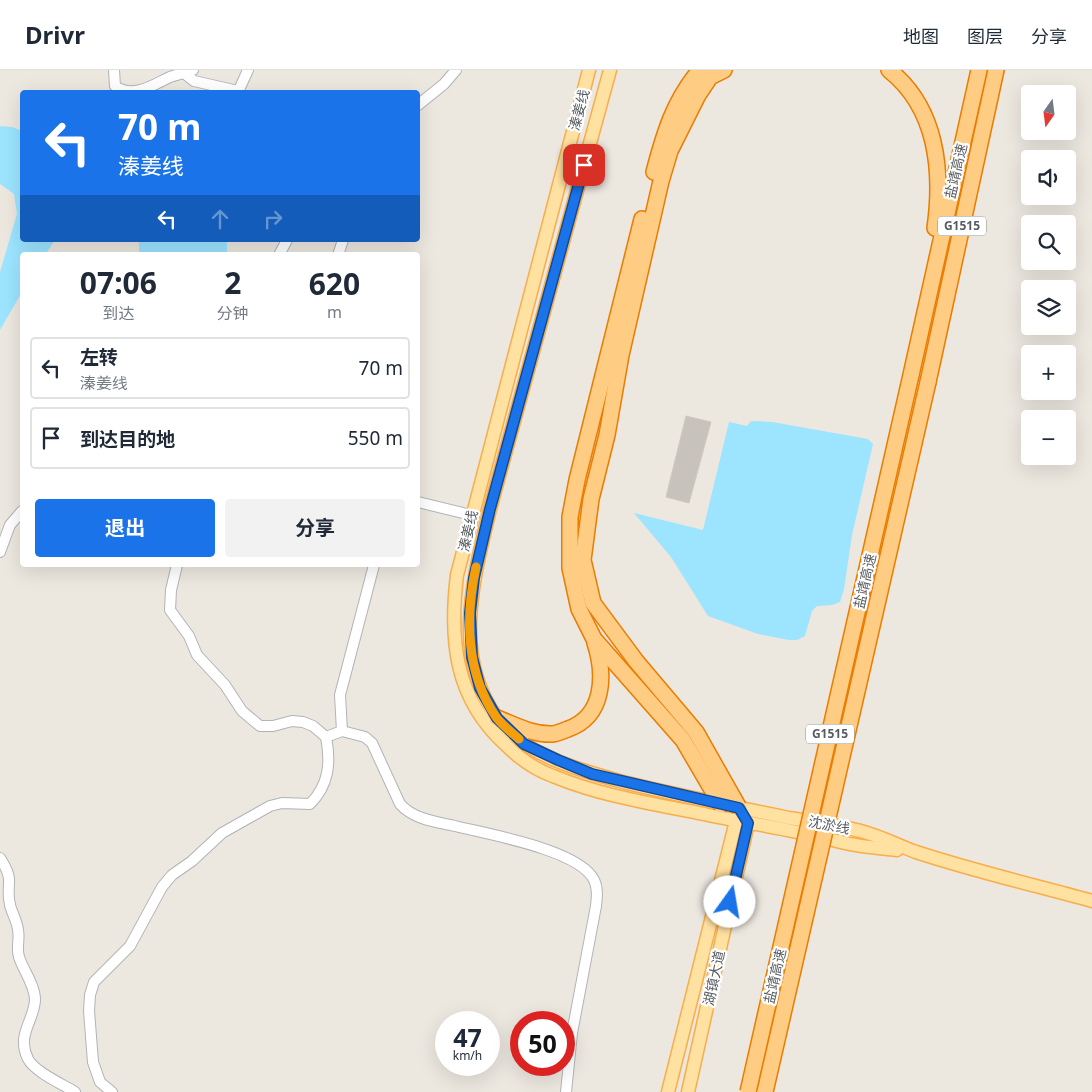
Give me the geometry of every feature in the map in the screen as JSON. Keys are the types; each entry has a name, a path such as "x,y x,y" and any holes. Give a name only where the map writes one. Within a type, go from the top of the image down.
{"highway":[{"path":"497,718 528,731 554,734 575,727 590,714 602,688 601,662 594,639 579,609 570,568 570,517 575,489 661,146 672,112 689,83 708,72 724,70"},
{"path":"889,70 916,98 929,124 935,146 938,172 936,220 925,309"},
{"name":"盐靖高速","path":"748,1092 979,70"},
{"name":"盐靖高速","path":"765,1092 928,382 996,70"},
{"path":"986,110 1004,70"},
{"path":"708,72 670,151 662,181 621,355 607,435 591,499 583,560 593,603 636,661 696,732 741,817"},
{"path":"594,639 683,740 721,805"}],"main road":[{"name":"溱姜线","path":"590,70 471,515 455,592 453,610 454,643 463,682 473,706 489,730 518,756 552,776 589,788 741,817"},
{"name":"溱姜线","path":"610,70 490,509 474,578 470,613 472,657 480,688 497,718 524,744 592,774 721,805 741,817"},
{"name":"沈淤线","path":"741,817 856,845 916,852"},
{"name":"沈淤线","path":"741,817 864,832 916,852 1092,901"},
{"name":"湖镇大道","path":"668,1092 741,817"},
{"name":"湖镇大道","path":"688,1092 741,817"}],"lane":[{"path":"114,70 112,80 114,86 125,90"},
{"path":"239,90 248,70"},
{"path":"420,103 444,84 456,70"},
{"path":"133,90 154,86 171,77 189,72 194,81 230,90"},
{"path":"420,502 471,515"},
{"path":"0,552 10,525 20,513"},
{"path":"112,1092 100,1082 93,1062 89,1011 90,995 94,982 130,946 162,887 172,875 192,861 222,833 270,806 282,803 310,804 318,797 329,769 330,760 326,737 313,726 303,722 291,721 274,726 260,726 248,718 225,685 197,655 188,636 170,610 171,590 177,567"},
{"path":"342,730 340,695 373,567"},
{"path":"326,737 342,730 365,737 372,743 400,804 406,811 441,823 556,853 575,860 594,879 597,890 596,906 572,1033 566,1092"},
{"path":"0,858 11,879 10,903 19,931 17,949 19,957 34,993 33,1009 25,1030 24,1043 28,1059 42,1072 75,1092"}],"water":[{"path":"0,126 12,127 20,130 20,242 54,242 47,252 20,252 20,295 0,330 0,272 17,214 14,194 0,184"},
{"path":"139,242 227,242 227,252 139,252"},
{"path":"751,421 772,422 868,439 873,444 852,535 844,589 840,602 832,605 817,606 812,611 805,636 797,640 758,634 708,616 671,557 634,513 703,530 729,422 747,426"}],"building":[{"path":"686,416 711,422 689,503 666,497"}],"slow traffic":[{"path":"476,567 470,613 472,657 480,688 497,718 519,739"}],"route":[{"path":"584,165 490,509 474,578 470,613 472,657 480,688 497,718 524,744 592,774 663,792 739,808 748,823 730,902"}]}
